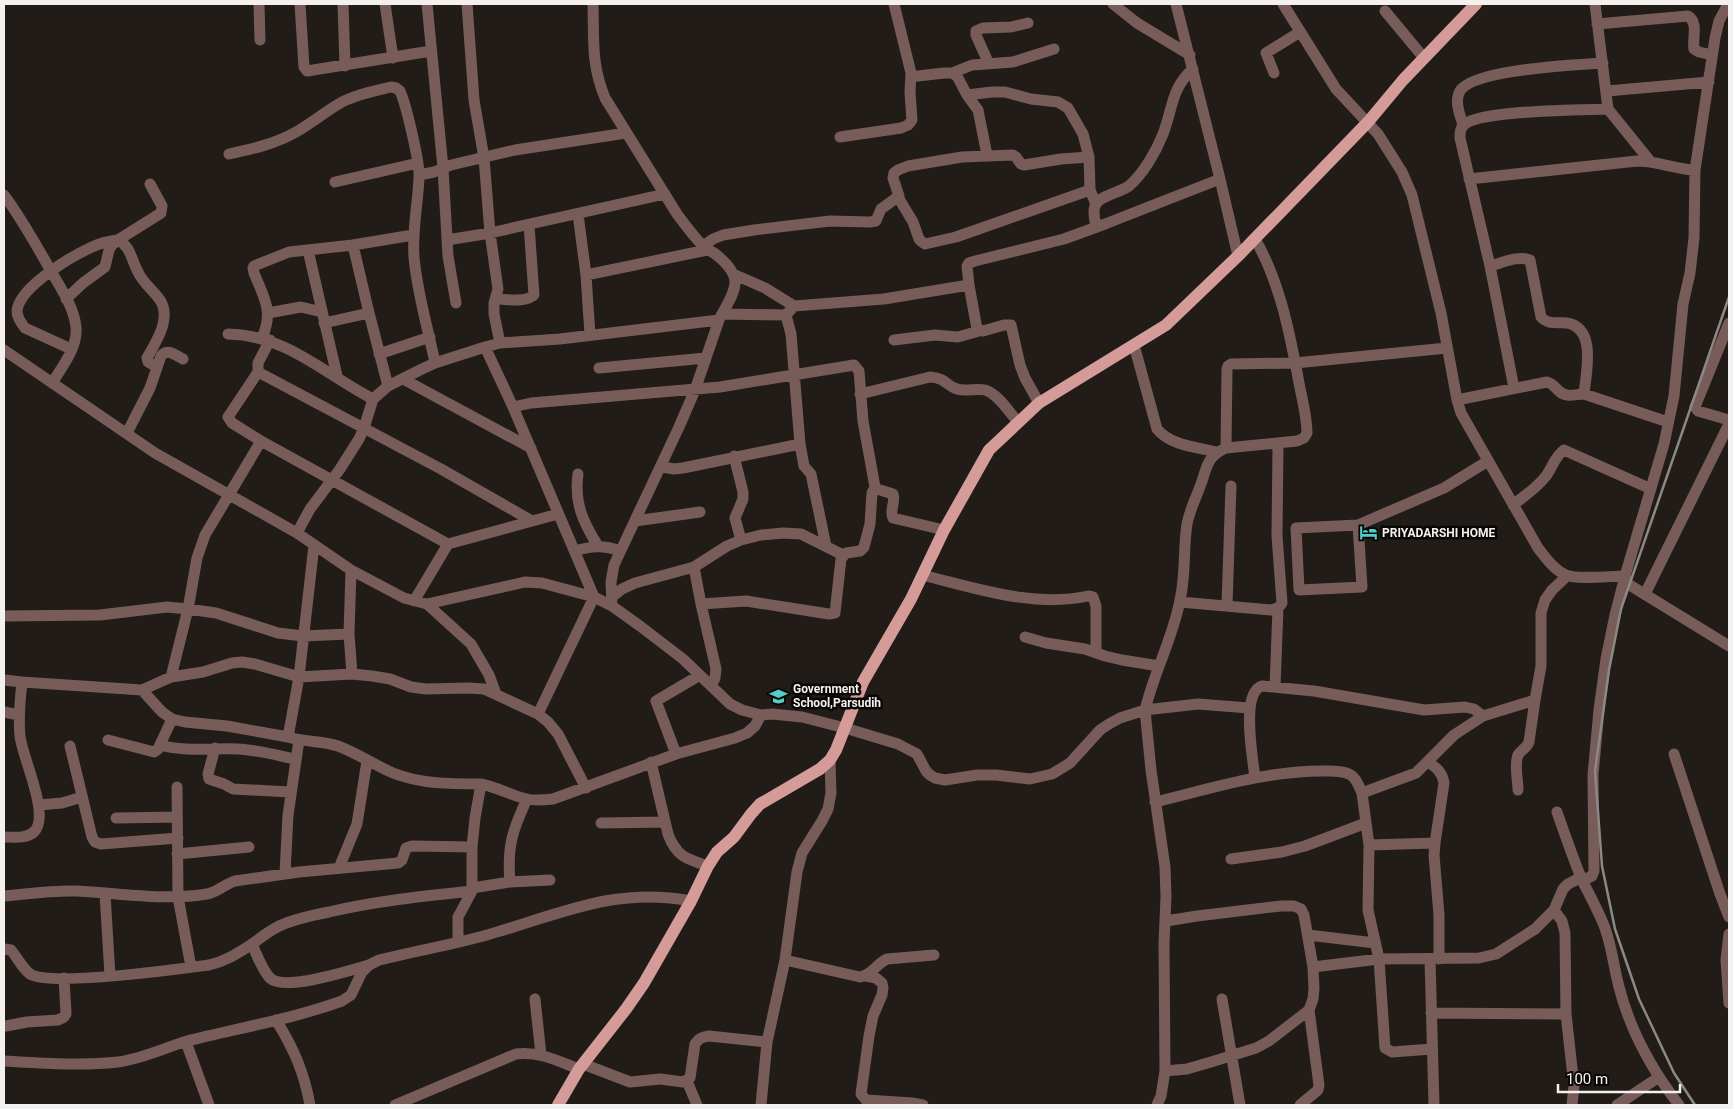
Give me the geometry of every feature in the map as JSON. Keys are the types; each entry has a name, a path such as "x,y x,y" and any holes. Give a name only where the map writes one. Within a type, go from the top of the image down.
{"main road":[{"path":"558,1105 581,1066 644,983 717,852 734,837 760,804 820,769 830,760 863,682 911,599 944,530 989,450 1039,403 1166,325 1255,239 1368,122 1403,80 1476,4"}],"street":[{"path":"259,4 260,40"},
{"path":"300,4 305,70 345,66 431,51"},
{"path":"343,4 345,66"},
{"path":"385,4 393,58"},
{"path":"427,4 443,168 447,240 456,303"},
{"path":"467,4 474,100 484,158 490,233 498,289 494,314 500,343"},
{"path":"593,4 594,61 598,80 605,98 690,232 705,248 721,259 733,274 735,282 695,390 662,467 614,565 612,601"},
{"path":"840,138 901,128 908,125 912,120 910,73 894,4"},
{"path":"1113,4 1137,23 1190,55"},
{"path":"1176,4 1238,256"},
{"path":"1283,4 1336,89 1378,134 1402,172 1412,195 1440,313 1457,400 1470,429 1538,548 1552,565 1567,576 1625,576"},
{"path":"1595,4 1608,109 1650,161"},
{"path":"1313,967 1380,959 1479,958 1496,954 1535,930 1554,910 1563,889 1568,884 1592,876 1594,871 1593,775 1599,710 1608,650 1625,576 1664,444 1674,396 1683,304 1690,273 1694,238 1695,170 1712,55 1719,21 1728,4"},
{"path":"1385,11 1424,58"},
{"path":"1598,24 1688,16 1691,17 1694,23 1694,49 1712,55"},
{"path":"988,62 976,32 983,28 1011,27 1028,23"},
{"path":"1274,73 1266,53 1300,32"},
{"path":"910,73 913,76 952,73 963,67 988,62 1013,62 1054,49"},
{"path":"1463,125 1457,101 1459,92 1466,84 1522,70 1603,63"},
{"path":"1096,227 1094,211 1096,204 1100,200 1128,187 1138,177 1162,135 1178,85 1193,69"},
{"path":"952,73 957,76 978,110 987,156"},
{"path":"1606,91 1709,82"},
{"path":"229,154 257,148 278,140 295,132 342,102 356,96 390,88 396,88 400,91 418,169 413,235 417,277 435,363"},
{"path":"967,95 1004,92 1031,99 1058,102 1068,108 1082,134 1089,157 1090,190 1096,204"},
{"path":"1514,388 1490,266 1460,138 1460,130 1463,125 1482,118 1608,109"},
{"path":"335,182 418,169 434,172 443,168 539,146 626,133"},
{"path":"1089,157 1024,165 1020,164 1013,155 962,157 908,166 894,173 893,178 898,197 919,239 926,244 974,231 1090,190"},
{"path":"1469,179 1572,167 1650,161 1680,170 1695,170"},
{"path":"980,331 976,325 967,266 969,263 1064,238 1220,179"},
{"path":"66,299 83,283 105,267 109,250 118,240 161,213 162,206 150,184"},
{"path":"447,240 529,225 665,194"},
{"path":"4,195 31,236 72,311 76,327 75,342 52,383"},
{"path":"586,274 705,248 713,238 723,234 830,221 876,221 881,209 898,197"},
{"path":"578,214 586,274 590,335"},
{"path":"496,299 523,300 529,299 534,295 529,225"},
{"path":"413,235 280,255 253,268 268,313 266,339 258,363 258,372 228,417 232,423 261,442 448,544"},
{"path":"1134,345 1157,430 1164,437 1172,441 1221,450 1278,444 1304,438 1307,433 1284,310 1274,279 1255,239"},
{"path":"71,349 25,328 17,313 18,304 34,286 51,272 93,246 118,240 127,246 140,277 162,304 164,318 161,333 147,358 148,362 157,367"},
{"path":"353,245 368,313 388,386"},
{"path":"308,250 337,376"},
{"path":"1490,266 1520,258 1530,260 1541,317 1544,321 1568,323 1578,328 1584,336 1588,353 1584,394"},
{"path":"733,274 765,288 790,310 800,444 804,466 810,474 826,546"},
{"path":"297,533 310,509 340,469 364,428 373,399 388,386 435,363 500,343 560,339 721,317 884,299 970,285"},
{"path":"268,313 301,307 323,317 368,313"},
{"path":"1645,594 1729,422 1698,411 1695,407 1729,323"},
{"path":"894,340 935,334 958,337 1004,325 1011,326 1022,371 1039,403"},
{"path":"228,334 243,334 266,339 311,360 373,399"},
{"path":"379,354 430,337"},
{"path":"485,347 514,407 594,597 538,714"},
{"path":"1157,1105 1161,1096 1165,1071 1165,867 1155,802 1145,710 1151,687 1168,644 1180,602 1185,570 1187,526 1190,509 1210,459 1221,450 1228,366 1235,363 1295,363 1447,348"},
{"path":"4,350 155,453 297,533 351,570 404,598 427,604 525,582 542,583 612,601 677,654 730,704 742,710 761,715 772,714 802,717 845,728 910,750 917,754 930,775 935,778 945,780 996,775 1030,779 1052,774 1070,763 1100,730 1120,718 1145,710 1198,704 1249,708"},
{"path":"127,433 150,388 164,352 183,359"},
{"path":"599,368 706,358"},
{"path":"514,407 531,403 720,387 854,365 859,371 863,422 875,487 872,494 870,524 864,547 860,551 846,553 841,559 836,611 832,614 746,601 701,604"},
{"path":"258,372 441,469 532,521"},
{"path":"860,394 930,377 937,377 959,390 986,390 993,394 1018,422"},
{"path":"402,379 531,448"},
{"path":"1457,400 1547,382 1564,394 1571,396 1584,394 1668,422"},
{"path":"171,677 188,608 197,558 205,535 261,442"},
{"path":"662,467 683,468 734,456 800,444"},
{"path":"1180,602 1271,610 1278,608 1282,603 1277,527 1278,444"},
{"path":"1513,505 1534,489 1564,450 1652,489"},
{"path":"734,456 743,492 743,499 736,518 741,540"},
{"path":"1358,525 1362,586 1299,590 1296,528 1358,525 1444,488 1488,461"},
{"path":"578,474 577,500 585,524 598,546"},
{"path":"1227,605 1231,486"},
{"path":"875,487 880,491 893,494 893,518 944,530"},
{"path":"635,522 700,512"},
{"path":"414,601 448,544 558,514"},
{"path":"612,601 622,589 635,583 694,567 741,540 761,536 783,533 801,534 843,556"},
{"path":"285,874 290,792 295,759 293,739 298,677 314,545"},
{"path":"575,551 598,546 620,551"},
{"path":"694,567 716,669 715,678 711,686"},
{"path":"351,570 349,634 352,674"},
{"path":"922,575 981,590 1034,599 1056,601 1088,596 1093,597 1096,606 1096,652"},
{"path":"1518,790 1517,759 1520,752 1529,742 1541,666 1541,613 1544,600 1567,576"},
{"path":"1625,576 1628,584 1729,646"},
{"path":"427,604 471,644 489,675 496,694"},
{"path":"4,616 100,615 167,607 188,608 223,615 278,633 302,636 349,634"},
{"path":"1275,687 1278,608"},
{"path":"1025,637 1046,643 1085,649 1122,660 1159,666"},
{"path":"4,680 142,690 171,677 203,672 232,663 242,662 298,677 352,674 372,676 411,687 426,689 484,689 538,714 548,722 558,734 586,788"},
{"path":"676,754 656,702 658,699 700,675"},
{"path":"4,837 25,836 33,833 37,827 39,805 20,738 19,715 22,682"},
{"path":"1255,778 1249,708 1252,693 1256,688 1262,686 1322,692 1424,710 1465,707 1474,709 1482,716"},
{"path":"142,690 162,712 172,719 227,726 335,745 396,774 452,784 494,786 527,799 539,801 553,799 586,788 651,762 748,733 755,726 761,715"},
{"path":"1362,792 1416,773 1454,735 1482,716 1535,700"},
{"path":"4,712 19,715"},
{"path":"108,740 154,752 158,749 172,719"},
{"path":"160,745 178,748 260,751 295,759"},
{"path":"70,746 95,842 101,844 178,838"},
{"path":"215,748 208,774 209,779 233,789 290,792"},
{"path":"1674,754 1729,917"},
{"path":"761,1105 767,1042 785,960 797,872 802,853 828,809 831,793 830,760"},
{"path":"339,868 356,824 367,761"},
{"path":"651,762 672,844 680,854 689,860 708,866"},
{"path":"1428,762 1438,770 1444,783 1435,843 1439,922 1434,959 1432,1013 1434,1105"},
{"path":"1155,802 1255,778 1313,771 1351,774 1362,792 1366,823 1368,910 1380,959 1385,1048 1392,1052 1432,1049"},
{"path":"458,942 458,917 472,890 472,847 481,784"},
{"path":"176,787 178,897 191,967"},
{"path":"39,805 62,803 82,797"},
{"path":"510,882 508,863 510,843 527,799"},
{"path":"1556,812 1582,880 1605,928 1626,1010 1637,1037 1659,1077 1679,1105"},
{"path":"116,818 177,817"},
{"path":"601,823 665,822"},
{"path":"1231,859 1267,855 1298,848 1366,823"},
{"path":"1368,845 1435,843"},
{"path":"4,896 46,892 178,897 209,894 228,883 285,874 398,863 402,860 406,848 412,846 472,847"},
{"path":"177,854 248,847"},
{"path":"4,949 11,950 29,973 43,978 110,976 191,967 222,962 269,932 304,917 396,899 472,890 510,882 550,880"},
{"path":"105,894 110,976"},
{"path":"252,944 270,978 278,982 306,981 393,957 441,947 509,929 580,906 613,899 669,896 691,901"},
{"path":"1166,921 1257,908 1294,906 1301,909 1304,915 1313,967 1313,999 1309,1010 1319,1085 1318,1090 1300,1105"},
{"path":"1554,910 1562,921 1565,933 1566,1014 1573,1074 1572,1105"},
{"path":"1729,934 1726,960 1729,1003"},
{"path":"1308,936 1375,943"},
{"path":"866,976 887,959 934,955"},
{"path":"785,960 860,977 876,978 882,983 882,995 872,1022 861,1094 866,1100 923,1105"},
{"path":"4,1061 78,1064 120,1062 143,1056 186,1042 276,1020 342,1001 351,995 362,972 368,965"},
{"path":"6,1026 27,1022 58,1020 64,1017 66,1014 64,978"},
{"path":"535,999 542,1054"},
{"path":"1222,999 1240,1105"},
{"path":"1165,1071 1187,1069 1256,1048 1269,1041 1309,1010"},
{"path":"1432,1013 1566,1014"},
{"path":"276,1020 288,1038 302,1068 310,1105"},
{"path":"687,1081 691,1074 695,1044 702,1037 709,1036 767,1042"},
{"path":"186,1042 209,1105"},
{"path":"395,1105 516,1054 528,1052 542,1054 630,1082 660,1079 687,1081"},
{"path":"1616,1105 1659,1077"},
{"path":"687,1081 697,1105"}],"railway":[{"path":"1695,1105 1674,1073 1639,999 1615,929 1602,866 1595,771 1609,670 1621,609 1729,297"}],"place":[{"name":"PRIYADARSHI HOME","path":"1368,533"},
{"name":"Government School,Parsudih","path":"779,696"}]}
